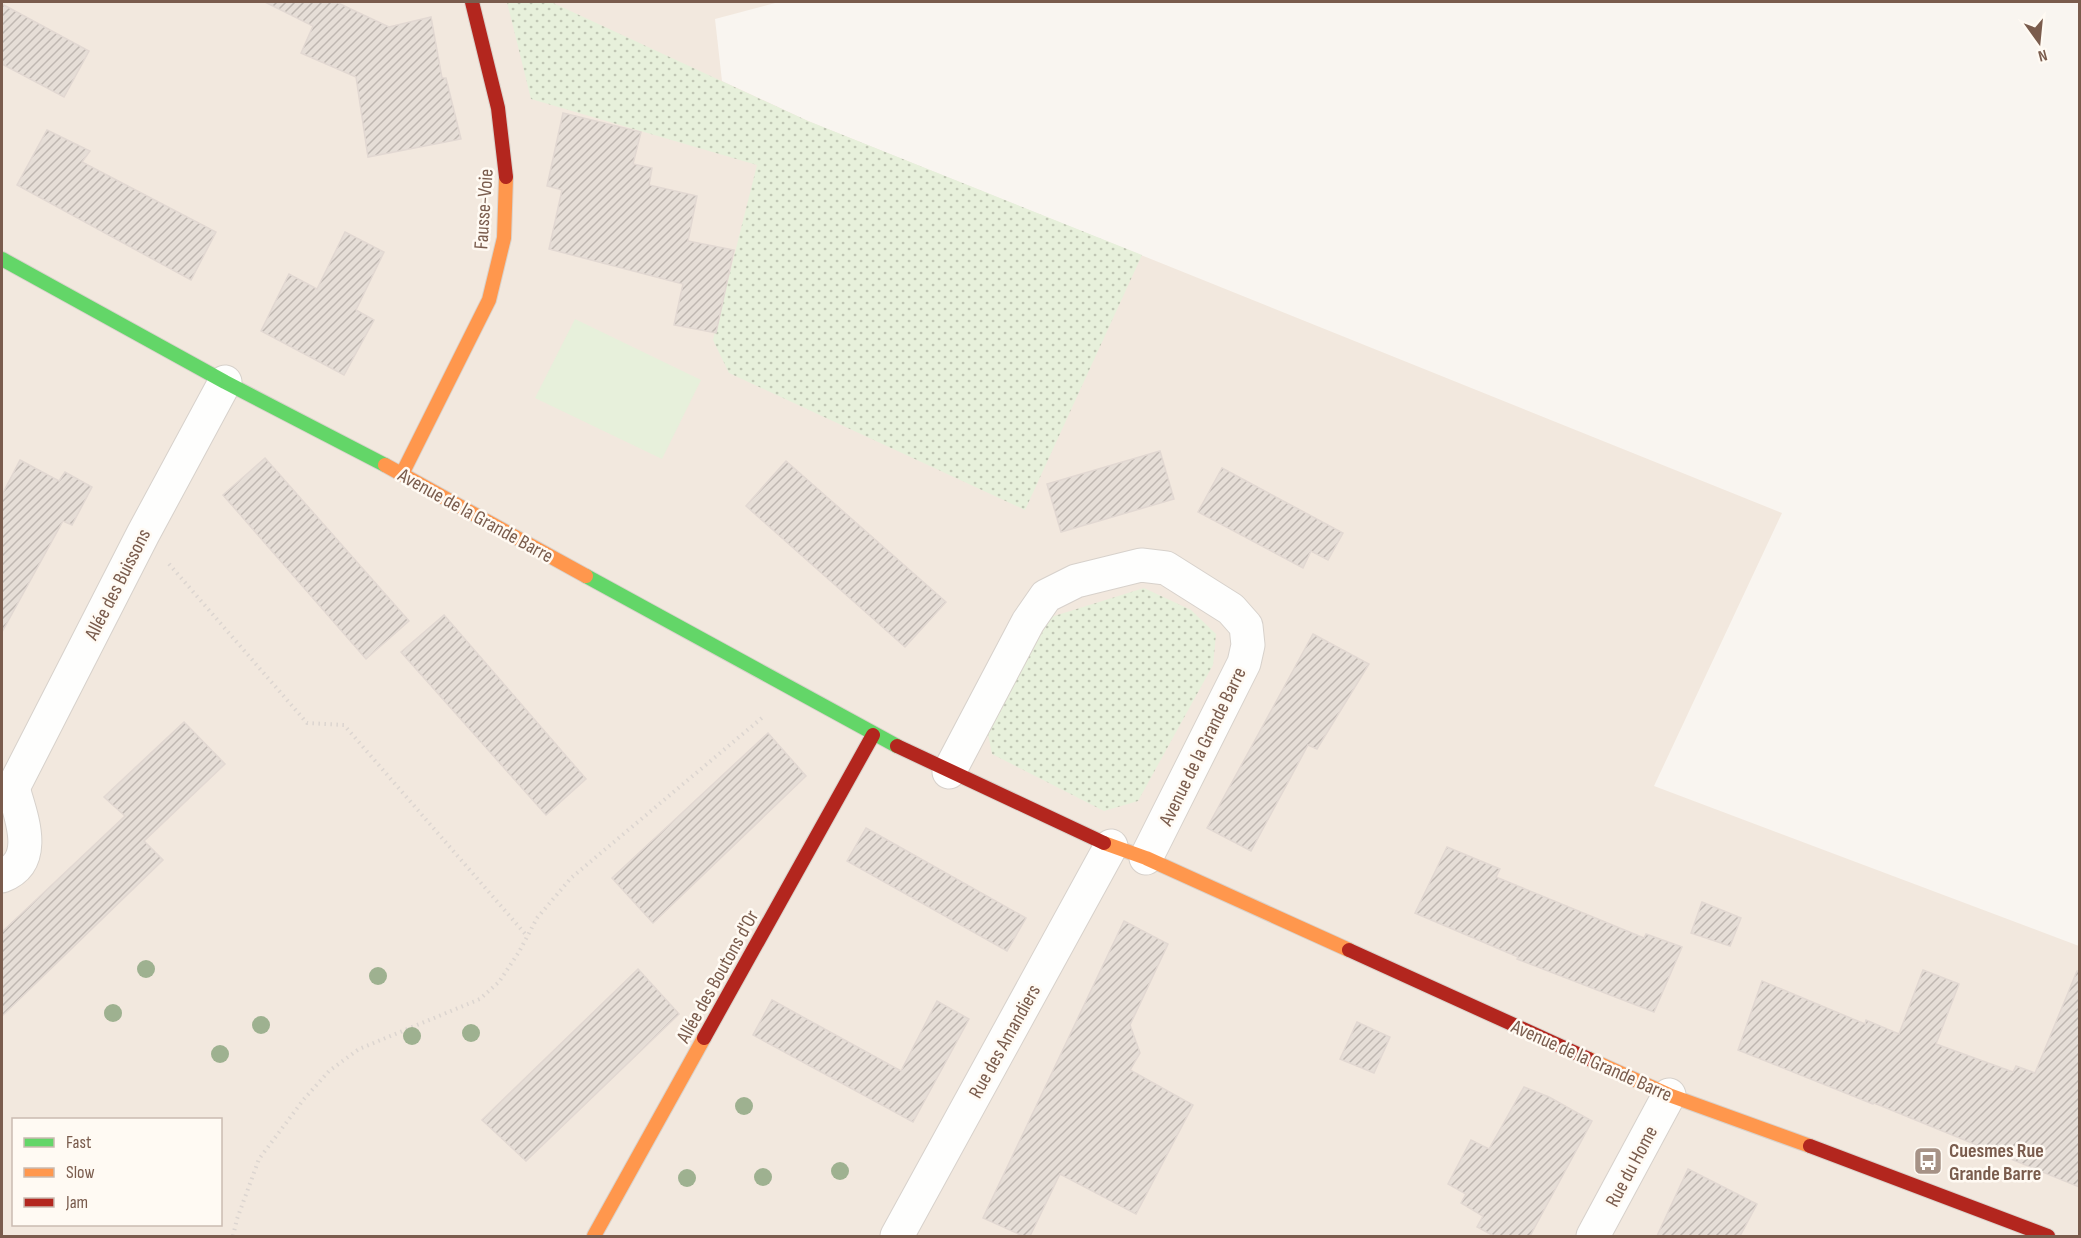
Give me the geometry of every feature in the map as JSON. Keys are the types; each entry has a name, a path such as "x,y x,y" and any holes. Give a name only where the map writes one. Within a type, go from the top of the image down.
{"street":[{"name":"Fausse-Voie","path":"402,474 489,300 504,238 506,168 504,148 498,108 472,2"},
{"name":"Avenue de la Grande Barre","path":"2,259 225,382 402,474 873,735 949,772 1111,846 1146,858 1670,1095 1887,1174 2048,1236"},
{"name":"Allée des Buissons","path":"2,876 21,862 26,841 8,791 225,382"},
{"name":"Avenue de la Grande Barre","path":"949,772 1028,622 1046,596 1076,581 1141,565 1166,568 1231,609 1246,626 1248,645 1244,663 1146,858"},
{"name":"Allée des Boutons d'Or","path":"594,1236 873,735"},
{"name":"Rue des Amandiers","path":"897,1236 1111,846"},
{"name":"Rue du Home","path":"1593,1236 1670,1095"}],"path":[{"path":"143,534 307,723 344,725 527,936"},
{"path":"233,1236 259,1159 304,1099 329,1071 359,1050 480,999 499,982 537,918 571,878 794,692"}],"shaded area":[{"path":"2,2 779,2 715,19 722,81 808,121 1782,513 1654,786 2079,946 2079,1236 2,1236"}],"green space":[{"path":"507,2 551,2 808,121 1142,255 1025,510 729,373 713,340 757,165 531,99"},
{"path":"575,319 701,380 662,459 535,398"},
{"path":"1144,588 1191,610 1216,634 1213,665 1138,801 1104,811 992,754 987,729 1051,617"}],"building":[{"path":"265,2 336,2 389,27 431,17 442,78 446,78 461,139 368,157 356,77 301,53 313,26"},
{"path":"2,4 89,51 64,97 2,64"},
{"path":"563,113 641,132 633,164 652,168 649,185 697,196 688,241 734,250 716,333 674,325 683,284 549,249 562,190 547,186"},
{"path":"47,130 90,151 82,162 216,232 191,280 17,185"},
{"path":"345,232 384,252 356,310 374,320 344,375 261,331 289,274 317,289"},
{"path":"1160,451 1174,499 1061,532 1047,484"},
{"path":"265,458 409,621 366,659 223,495"},
{"path":"20,460 59,481 65,472 92,487 72,525 63,521 2,632 2,495"},
{"path":"786,461 946,602 905,647 746,506"},
{"path":"1222,468 1343,533 1328,560 1311,551 1303,568 1198,512"},
{"path":"444,615 586,779 546,815 401,652"},
{"path":"1313,634 1369,664 1317,749 1308,745 1251,851 1207,828"},
{"path":"184,722 225,764 144,841 163,860 2,1016 2,932 125,816 104,797"},
{"path":"768,733 806,776 653,923 612,878"},
{"path":"866,828 1026,918 1007,951 847,861"},
{"path":"1447,847 1500,869 1496,877 1644,938 1646,934 1682,947 1654,1012 1517,959 1518,957 1415,913"},
{"path":"1702,902 1741,918 1730,946 1691,933"},
{"path":"1124,921 1168,944 1130,1025 1140,1053 1130,1070 1193,1105 1136,1214 1060,1174 1030,1236 1023,1236 983,1218"},
{"path":"638,969 679,1014 526,1161 482,1120"},
{"path":"1923,970 1959,984 1936,1044 2013,1072 2016,1066 2035,1073 2077,971 2079,971 2079,1187 1738,1050 1762,981 1865,1024 1866,1020 1899,1034"},
{"path":"772,1000 901,1071 937,1001 969,1019 913,1122 753,1035"},
{"path":"1357,1022 1390,1037 1374,1073 1340,1059"},
{"path":"1524,1087 1549,1097 1592,1121 1530,1236 1494,1236 1477,1227 1483,1216 1461,1203 1466,1194 1448,1184 1471,1140 1489,1149"},
{"path":"1688,1169 1757,1204 1740,1236 1657,1236"}],"traffic: fast":[{"path":"2,259 225,382 385,465"},
{"path":"586,576 897,746"}],"traffic: slow":[{"path":"402,474 489,300 504,238 506,177"},
{"path":"385,465 586,576"},
{"path":"1104,843 1146,858 1349,950"},
{"path":"594,1236 704,1038"},
{"path":"1589,1059 1669,1095 1810,1146"}],"traffic: jam":[{"path":"472,2 498,108 506,177"},
{"path":"704,1038 873,735"},
{"path":"897,746 1104,843"},
{"path":"1349,950 1589,1059"},
{"path":"1810,1146 2048,1236"}],"place":[{"name":"Cuesmes Rue Grande Barre","path":"1928,1161"}]}
